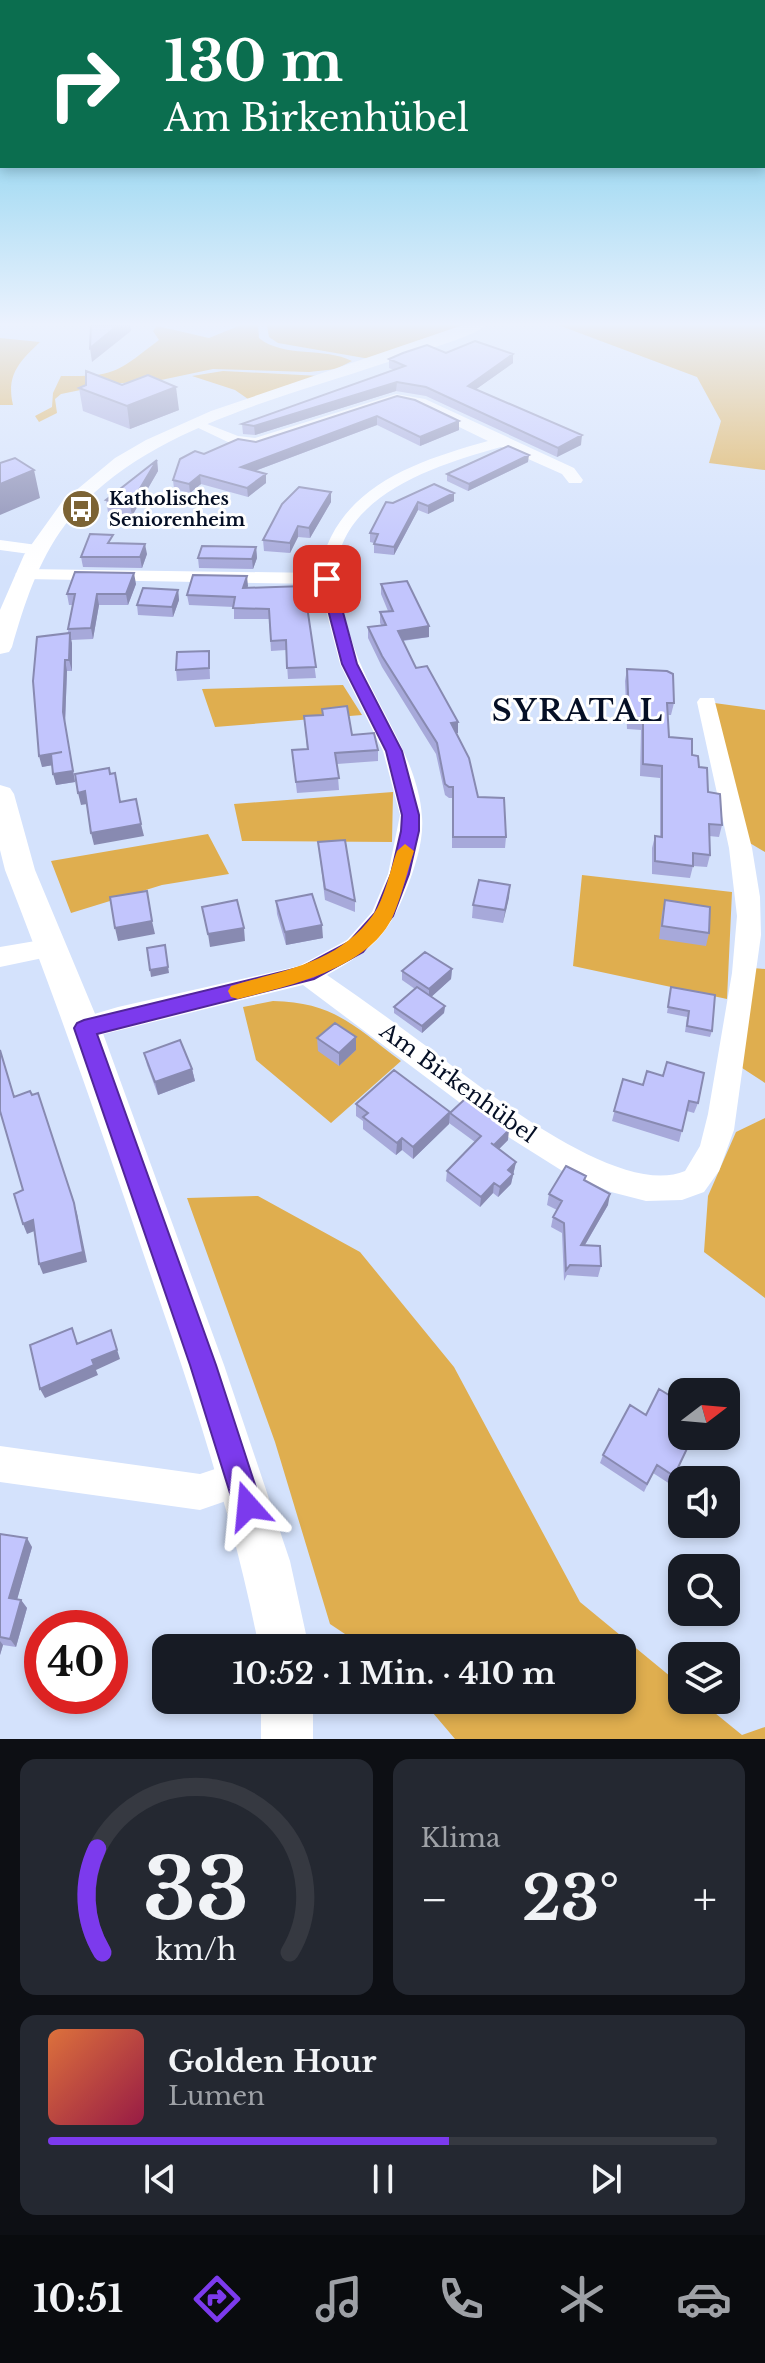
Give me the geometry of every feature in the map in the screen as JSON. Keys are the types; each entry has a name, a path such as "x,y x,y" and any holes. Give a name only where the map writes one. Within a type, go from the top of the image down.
{"street":[{"path":"0,647 15,593 37,550 64,512 85,491 132,457 197,424 248,406"},
{"path":"197,424 235,440 256,443 371,406"},
{"path":"429,406 568,471 575,480"},
{"path":"84,1028 307,974 356,947 383,916 400,874 410,831 406,794 394,751 350,664 327,579 335,542 350,517 367,501 408,474 454,455 502,442"},
{"path":"0,545 37,550"},
{"path":"24,574 327,579"},
{"name":"Am Birkenhübel","path":"307,974 501,1118 588,1171 627,1184 659,1188 690,1185 699,1178 723,1118 749,957 748,898 733,805 714,746 707,702"},
{"path":"0,794 20,870 84,1028 203,1365 266,1561 281,1634"},
{"path":"0,957 53,947"},
{"path":"0,1464 200,1492 239,1479"},
{"path":"287,1714 287,1739"}],"shaded area":[{"path":"56,406 57,413 39,422 35,416"},
{"path":"713,406 765,406 765,470 709,463 721,421"},
{"path":"343,685 362,715 215,727 202,689"},
{"path":"707,702 765,710 765,852 738,836"},
{"path":"393,792 392,842 242,841 234,804"},
{"path":"208,834 229,874 162,885 71,913 51,861"},
{"path":"582,875 732,892 727,999 573,966"},
{"path":"753,968 765,969 765,1083 736,1064"},
{"path":"273,1001 294,1002 328,1011 356,1027 401,1061 331,1123 256,1060 243,1007"},
{"path":"765,1118 765,1298 704,1252 708,1196 736,1132"},
{"path":"258,1196 360,1252 454,1367 580,1602 619,1634 345,1634 330,1624 275,1442 187,1198"},
{"path":"636,1648 668,1674 668,1714 716,1714 742,1735 765,1727 765,1739 455,1739 434,1714 636,1714"}],"building":[{"path":"292,406 319,406 254,426 242,424"},
{"path":"366,406 428,406 459,421 420,437 377,416 241,467 266,474 247,488 200,475 189,484 173,480 180,459 195,451 204,454 238,439 256,442"},
{"path":"467,406 515,406 582,435 558,448"},
{"path":"508,446 529,455 469,484 447,474"},
{"path":"15,458 34,470 0,484 0,463"},
{"path":"157,460 130,505 106,500"},
{"path":"434,484 454,493 428,506 418,502 394,547 374,544 378,534 370,533 386,502 393,503"},
{"path":"299,487 331,492 309,528 298,526 290,543 263,540 282,504"},
{"path":"90,534 113,535 108,543 145,544 140,557 81,557"},
{"path":"202,546 256,547 252,559 198,558"},
{"path":"75,572 134,573 126,594 97,594 91,628 68,629 75,594 67,594"},
{"path":"193,575 247,576 243,588 304,586 316,667 287,668 286,640 271,641 269,609 233,608 235,597 187,595"},
{"path":"407,581 429,626 398,631 416,668 427,666 458,722 451,723 469,758 478,797 504,798 506,837 453,837 453,787 445,784 437,743 382,656 368,627 386,625 380,612 393,611 381,584"},
{"path":"143,588 178,590 172,607 137,605"},
{"path":"70,633 69,660 65,660 63,712 73,771 53,774 51,754 62,752 39,756 33,681 37,637"},
{"path":"209,651 209,668 176,670 177,652"},
{"path":"627,669 673,674 674,703 667,703 669,737 692,739 692,755 698,756 699,767 707,768 708,792 720,794 722,825 709,824 710,855 693,853 693,866 655,861 655,836 662,837 662,766 643,764 643,718 629,717"},
{"path":"347,706 352,735 374,733 378,750 335,753 339,778 296,782 292,750 308,749 304,716 323,715 322,709"},
{"path":"109,768 110,774 115,773 120,802 136,799 141,824 91,833 85,791 78,793 75,774"},
{"path":"345,840 355,901 325,889 318,842"},
{"path":"479,880 510,885 505,910 473,905"},
{"path":"147,891 152,921 115,928 110,897"},
{"path":"312,894 322,925 285,932 276,901"},
{"path":"237,900 244,928 208,934 202,907"},
{"path":"665,900 710,907 709,933 662,926"},
{"path":"165,945 168,967 150,970 147,948"},
{"path":"425,952 452,969 429,989 402,971"},
{"path":"417,987 445,1006 422,1026 394,1007"},
{"path":"671,987 715,995 712,1031 687,1026 689,1011 668,1007"},
{"path":"335,1023 356,1037 339,1053 317,1038"},
{"path":"180,1040 192,1069 155,1082 144,1053"},
{"path":"0,1050 14,1097 30,1091 32,1095 38,1093 74,1203 83,1252 39,1264 33,1220 23,1224 14,1194 23,1190 0,1111"},
{"path":"667,1062 704,1073 698,1103 689,1101 682,1131 614,1111 623,1079 643,1085 647,1071 663,1076"},
{"path":"394,1070 450,1112 413,1147 402,1138 397,1143 363,1117 368,1113 356,1104"},
{"path":"465,1099 509,1130 494,1145 491,1143 516,1162 508,1170 513,1174 500,1187 494,1183 481,1197 447,1171 481,1136 450,1113"},
{"path":"566,1166 610,1194 581,1245 600,1246 601,1266 570,1265 566,1270 564,1223 553,1217 562,1201 549,1194"},
{"path":"72,1328 77,1344 111,1330 117,1350 92,1360 94,1365 40,1389 30,1345"},
{"path":"659,1389 668,1394 668,1450 686,1450 679,1466 668,1466 668,1472 657,1465 647,1484 603,1455 630,1405 646,1415"},
{"path":"0,1534 27,1538 9,1598 21,1600 10,1639 0,1637"}],"slow traffic":[{"path":"238,991 307,974 356,947 383,916 393,896 405,851"}],"place":[{"name":"Katholisches Seniorenheim","path":"81,509"}],"district":[{"name":"SYRATAL","path":"578,710"}],"route":[{"path":"248,1506 203,1365 84,1028 307,974 356,947 383,916 400,874 411,815 394,751 350,664 327,579"}]}
